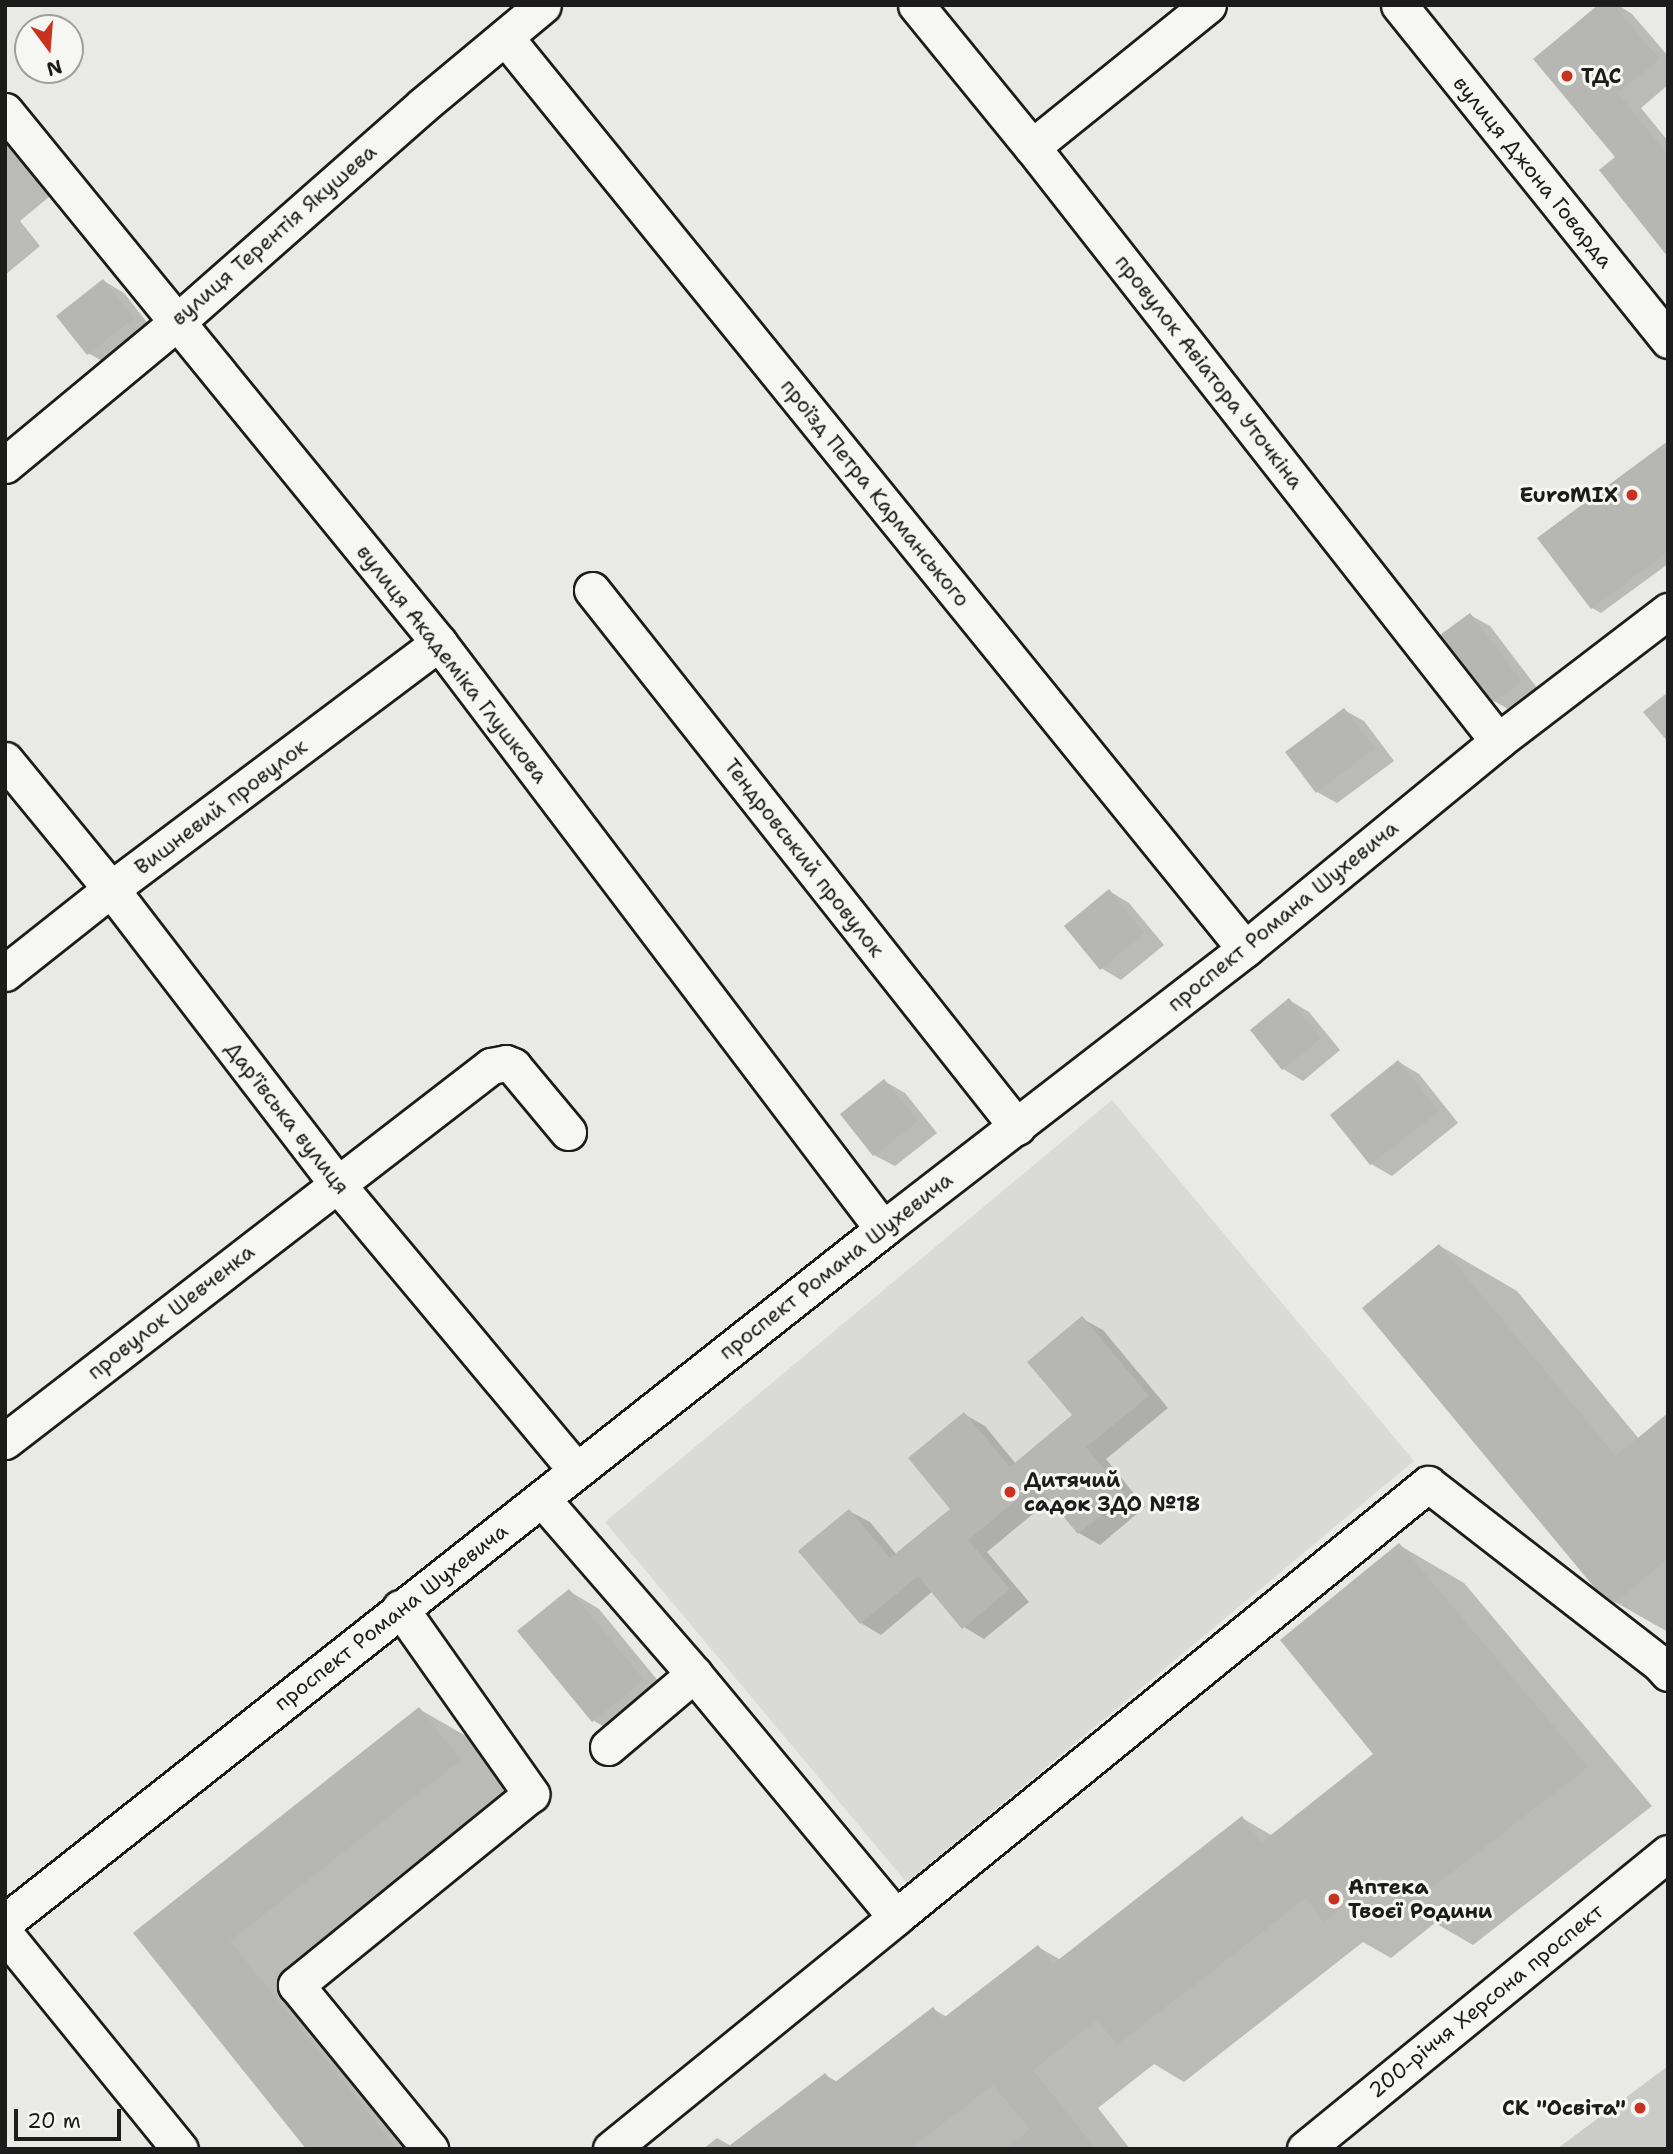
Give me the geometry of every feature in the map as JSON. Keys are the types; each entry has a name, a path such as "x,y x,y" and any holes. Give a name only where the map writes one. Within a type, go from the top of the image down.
{"street":[{"name":"вулиця Терентія Якушева","path":"5,465 177,321 423,104 543,5"},
{"name":"провулок Авіатора Уточкіна","path":"916,5 1032,147 1498,741"},
{"path":"1032,147 1208,5"},
{"name":"вулиця Джона Говарда","path":"1399,5 1668,340"},
{"name":"проїзд Петра Карманського","path":"505,37 1245,949"},
{"name":"вулиця Академіка Глушкова","path":"5,111 439,643 883,1229"},
{"name":"Тендровський провулок","path":"592,590 1017,1127"},
{"name":"проспект Романа Шухевича","path":"5,1922 883,1229 1245,949 1498,741 1668,611"},
{"name":"Вишневий провулок","path":"5,973 111,889 439,643"},
{"name":"Дар'ївська вулиця","path":"5,760 111,889 337,1184 576,1470"},
{"name":"провулок Шевченка","path":"5,1441 337,1184 499,1063 513,1066 568,1132"},
{"path":"611,2149 1428,1484 1660,1664 1668,1673"},
{"path":"542,1499 694,1674 896,1917"},
{"path":"400,1608 531,1794 296,1985 430,2149"},
{"path":"608,1747 694,1674"},
{"name":"200-річчя Херсона проспект","path":"1305,2149 1668,1853"},
{"path":"5,1934 180,2149"}],"shaded area":[{"name":"Дитячий садок ЗДО №18","path":"1112,1100 1414,1461 907,1883 605,1522"},
{"name":"СК \"Освіта\"","path":"1668,2066 1668,2149 1557,2149"}],"building":[{"path":"1598,5 1614,5 1659,59 1618,93 1668,155 1668,257 1599,170 1615,157 1533,59"},
{"path":"103,279 134,318 87,355 56,316"},
{"name":"EuroMIX","path":"1668,441 1668,551 1591,609 1537,538"},
{"path":"1470,613 1522,681 1493,702 1440,635"},
{"path":"1344,708 1375,748 1316,793 1285,752"},
{"path":"1109,889 1144,933 1100,970 1064,926"},
{"path":"1289,998 1321,1038 1282,1070 1250,1030"},
{"path":"1398,1060 1439,1111 1370,1165 1330,1115"},
{"path":"884,1079 918,1121 873,1156 840,1114"},
{"path":"1439,1244 1616,1456 1668,1413 1668,1558 1615,1603 1594,1587 1362,1308"},
{"path":"1082,1316 1149,1396 1086,1447 1126,1495 1078,1534 1036,1484 968,1540 1010,1589 962,1629 918,1576 860,1624 798,1551 849,1509 890,1558 950,1509 908,1458 964,1412 1010,1467 1072,1415 1027,1362"},
{"path":"1399,1543 1588,1767 1406,1908 1381,1876 1324,1922 1306,1898 1117,2045 1097,2020 1033,2070 1096,2149 1005,2149 1030,2129 993,2085 909,2149 725,2149 825,2073 834,2083 933,2007 942,2019 1038,1945 1053,1964 1242,1816 1261,1843 1373,1754 1280,1640"},
{"path":"569,1589 644,1680 592,1722 517,1631"},
{"path":"419,1707 461,1760 230,1941 397,2149 306,2149 133,1933"}],"place":[{"name":"ТДС","path":"1567,76"},
{"name":"EuroMIX","path":"1632,495"},
{"name":"Дитячий садок ЗДО №18","path":"1010,1492"},
{"name":"Аптека Твоєї Родини","path":"1334,1899"},
{"name":"СК \"Освіта\"","path":"1640,2108"}]}
